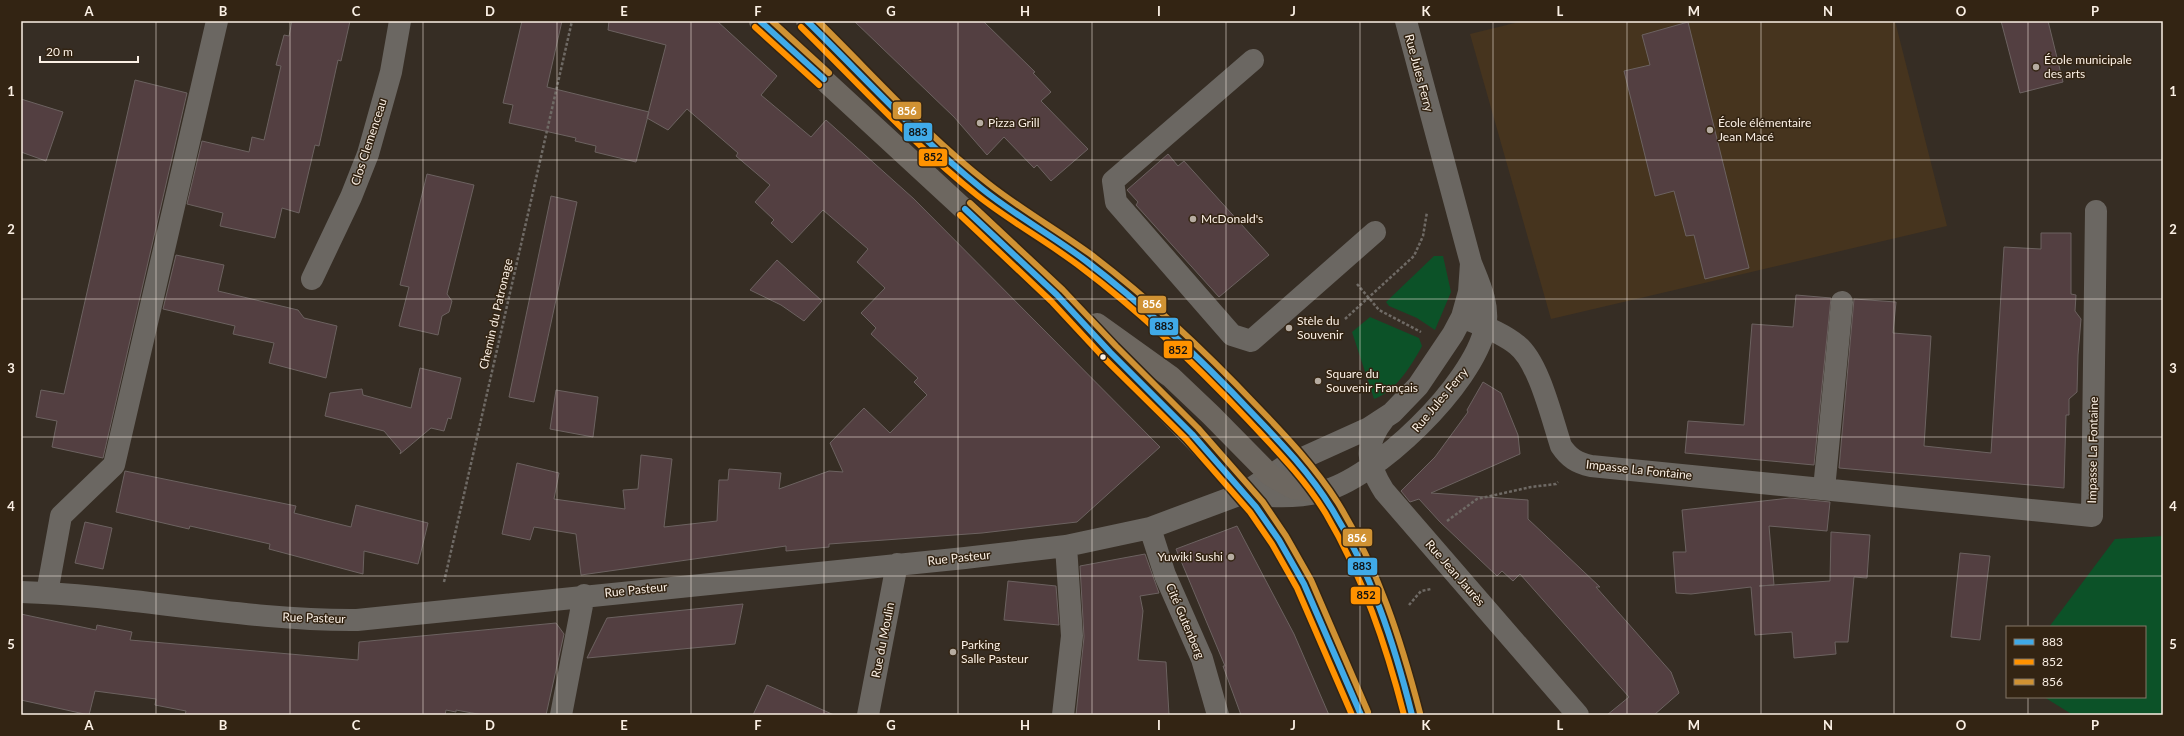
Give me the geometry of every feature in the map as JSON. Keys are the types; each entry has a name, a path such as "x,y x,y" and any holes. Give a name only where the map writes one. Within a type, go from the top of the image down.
{"main road":[{"path":"760,21 1057,295 1110,352 1192,434 1244,493 1279,540 1304,584 1361,715"},
{"path":"807,21 969,179 1020,217 1086,261 1128,295 1216,376 1296,460 1321,492 1350,542 1383,613 1401,667 1412,715"},
{"path":"1057,295 1171,377 1270,475 1293,488 1321,492"}],"street":[{"path":"47,593 61,516 114,465 217,21"},
{"name":"Clos Clemenceau","path":"312,279 351,197 368,154 391,72 400,21"},
{"name":"Rue Jules Ferry","path":"1321,492 1372,467 1406,440 1436,408 1470,364 1485,327 1484,300 1471,263 1406,21"},
{"path":"1253,60 1113,181 1116,202 1232,335 1251,341 1375,232"},
{"name":"Impasse La Fontaine","path":"1462,317 1485,327 1518,346 1528,357 1536,371 1561,446 1567,456 1580,463 1591,466 2092,516 2096,211"},
{"name":"Rue Jules Ferry","path":"1244,493 1270,475 1296,460 1369,428 1384,419 1410,395 1444,349 1462,317 1469,292 1471,263"},
{"path":"1824,489 1842,302"},
{"name":"Rue Jean Jaurès","path":"1384,419 1374,433 1370,444 1372,467 1384,491 1578,715"},
{"path":"1244,493 1276,496 1321,492"},
{"name":"Rue Pasteur","path":"21,592 111,597 272,617 317,620 357,620 584,595 1066,546 1150,528 1244,493"},
{"name":"Cité Gutenberg","path":"1150,528 1165,575 1202,659 1218,715"},
{"path":"1063,715 1072,636 1066,546"},
{"name":"Rue du Moulin","path":"868,715 897,564"},
{"path":"562,715 584,595"}],"path":[{"name":"Chemin du Patronage","path":"438,611 572,21"},
{"path":"1346,319 1414,256 1423,236 1427,209"},
{"path":"1339,263 1379,310 1428,335 1444,349"},
{"path":"1424,538 1477,499 1531,487 1556,484 1580,463"},
{"path":"1408,606 1411,600 1421,591 1432,588"}],"shaded area":[{"name":"École élémentaire Jean Macé","path":"1523,21 1681,21 1682,24 1693,21 1895,21 1947,226 1551,319 1470,34"}],"green space":[{"path":"1434,256 1443,256 1451,292 1435,330 1417,318 1389,306 1386,302"},
{"path":"1370,317 1419,338 1422,346 1408,369 1396,384 1382,395 1374,399 1352,332"},
{"path":"2163,536 2163,715 2073,715 2046,698 2146,698 2146,626 2050,626 2115,539"}],"building":[{"path":"292,21 350,21 341,61 338,60 319,146 315,145 299,213 282,208 275,238 220,226 223,213 187,204 202,141 249,152 252,137 264,140 281,66 276,65 284,35 289,36"},
{"path":"522,21 562,21 547,87 649,112 636,162 595,152 596,146 575,141 576,138 509,123 513,105 503,103"},
{"path":"609,21 717,21 777,76 761,95 811,137 826,120 914,199 1160,447 1077,522 982,533 829,544 829,547 786,551 786,546 581,575 576,534 534,527 530,540 502,534 517,463 559,473 554,499 625,509 623,490 638,489 641,455 672,459 664,527 717,521 719,480 728,480 729,469 781,473 779,489 829,471 843,472 830,443 864,408 890,433 927,395 914,382 918,378 871,334 876,328 861,313 885,288 857,262 868,249 823,210 792,243 771,223 774,220 755,202 770,185 736,156 738,153 687,109 668,130 647,118 666,45 608,30"},
{"path":"854,21 983,21 1035,72 1033,73 1051,92 1041,101 1088,149 1051,181 1037,165 1034,168 1004,137 987,155 954,117"},
{"name":"École municipale des arts","path":"2001,21 2048,21 2063,82 2020,93"},
{"path":"1688,22 1749,268 1705,279 1694,235 1686,236 1674,191 1655,196 1624,71 1650,65 1642,35"},
{"path":"135,80 187,93 103,458 52,447 57,421 36,417 41,390 64,394"},
{"path":"21,99 63,112 46,161 21,152"},
{"name":"McDonald's","path":"1168,154 1178,166 1184,161 1269,255 1219,297 1136,205 1138,202 1127,190"},
{"path":"427,174 474,185 447,294 452,301 449,312 442,316 438,335 399,326 409,287 400,285"},
{"path":"551,196 577,202 534,402 509,397"},
{"path":"2041,233 2071,233 2071,294 2076,295 2075,311 2081,319 2077,392 2069,399 2069,415 2066,415 2064,488 1839,468 1854,299 1896,302 1893,333 1931,336 1924,446 1991,453 2004,247 2041,249"},
{"path":"176,255 224,265 218,291 298,310 304,318 337,326 326,378 269,363 274,343 233,334 235,326 163,309"},
{"path":"777,260 822,301 804,321 781,305 750,290"},
{"path":"1796,295 1831,298 1814,465 1685,453 1688,421 1744,425 1752,324 1793,327"},
{"path":"420,368 461,378 451,419 448,418 444,431 431,428 400,454 401,451 384,431 325,416 330,393 362,389 363,395 411,408"},
{"path":"1483,382 1501,393 1518,435 1520,454 1431,493 1528,500 1528,519 1600,587 1596,587 1671,672 1679,693 1654,715 1607,715 1629,697 1520,574 1513,581 1502,571 1497,576 1440,522 1419,499 1410,502 1401,491 1435,457 1468,412 1467,410"},
{"path":"556,390 598,397 593,437 550,429"},
{"path":"125,471 296,506 294,513 351,527 356,505 428,523 418,564 364,551 363,574 269,549 270,544 190,526 189,529 116,512"},
{"path":"1790,498 1830,502 1827,531 1769,526 1774,585 1830,581 1831,532 1870,535 1867,578 1854,577 1848,642 1835,642 1836,654 1794,658 1792,632 1755,635 1751,587 1691,594 1676,593 1673,552 1686,552 1682,510"},
{"path":"85,522 112,528 103,569 75,563"},
{"path":"1237,526 1294,634 1329,715 1241,715 1223,666 1225,666 1176,549"},
{"path":"1960,553 1990,556 1980,640 1951,637"},
{"path":"1145,554 1159,593 1140,596 1143,611 1138,660 1166,662 1169,715 1076,715 1084,637 1080,566"},
{"path":"1008,581 1056,586 1059,625 1004,620"},
{"path":"743,604 735,644 587,658 607,618"},
{"path":"21,614 96,630 97,625 132,632 130,640 358,660 359,642 556,623 564,634 546,715 483,715 456,710 456,712 446,710 445,715 185,715 186,711 155,705 156,699 95,691 89,715 21,700"},
{"path":"767,685 834,715 753,715"}],"transit line":[{"name":"883","path":"760,21 824,79"},
{"name":"856","path":"772,21 829,73"},
{"name":"883","path":"807,21 892,107 958,169 994,198 1086,261 1151,315 1213,373 1295,459 1332,509 1346,533 1370,583 1389,635 1412,715"},
{"name":"856","path":"818,21 922,126 966,165 1014,203 1093,256 1157,309 1218,366 1300,452 1338,503 1377,579 1405,659 1420,713"},
{"name":"852","path":"755,27 819,85"},
{"name":"852","path":"801,27 887,114 954,176 978,196 1082,268 1126,303 1209,380 1290,465 1318,501 1351,562 1381,637 1404,715"},
{"name":"856","path":"970,203 1063,290 1116,346 1198,428 1263,502 1286,536 1311,580 1368,712"},
{"name":"883","path":"965,209 1057,295 1110,352 1192,434 1256,507 1279,540 1304,584 1361,715"},
{"name":"852","path":"960,215 1051,301 1104,358 1186,439 1250,512 1272,544 1297,588 1352,715"}],"place":[{"name":"École municipale des arts","path":"2036,67"},
{"name":"Pizza Grill","path":"980,123"},
{"name":"École élémentaire Jean Macé","path":"1710,130"},
{"name":"McDonald's","path":"1193,219"},
{"name":"Stèle du Souvenir","path":"1289,328"},
{"name":"Square du Souvenir Français","path":"1318,381"},
{"name":"Yuwiki Sushi","path":"1231,557"},
{"name":"Parking Salle Pasteur","path":"953,652"}]}
